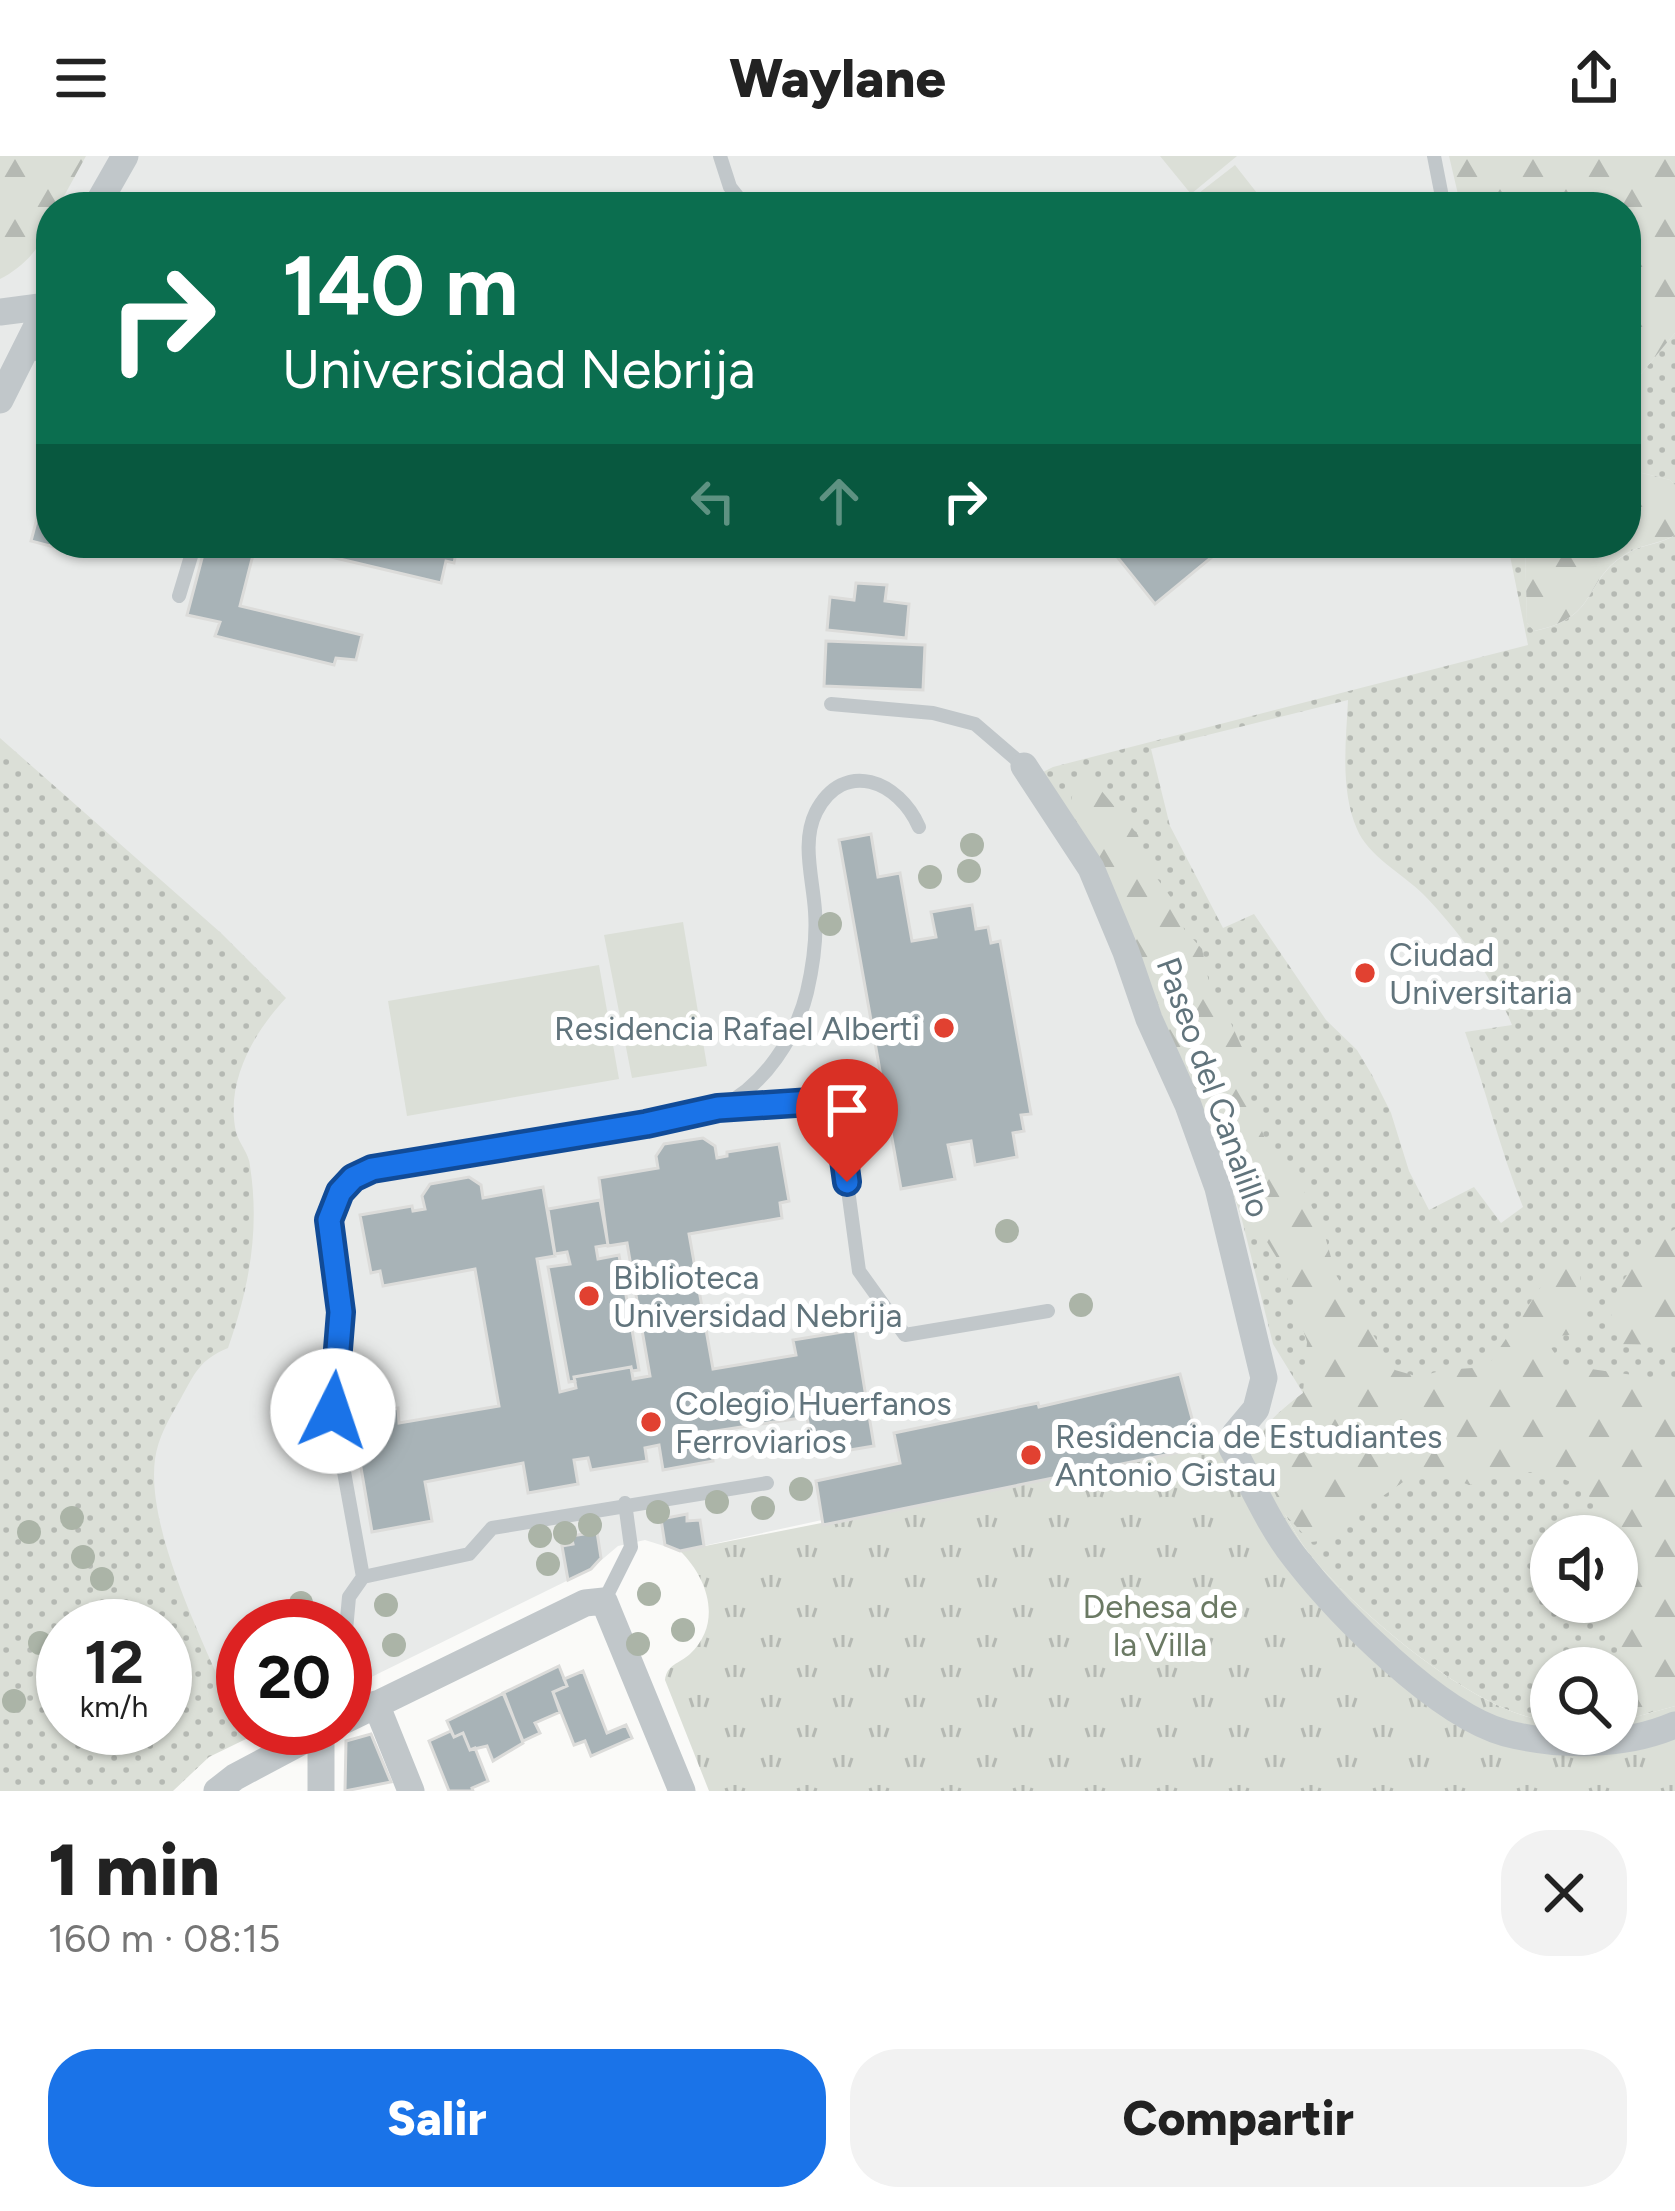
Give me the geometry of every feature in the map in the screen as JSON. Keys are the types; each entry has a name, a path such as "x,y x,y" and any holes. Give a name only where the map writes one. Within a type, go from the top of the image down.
{"street":[{"path":"105,192 125,156"},
{"path":"0,312 36,305"},
{"path":"0,400 36,326"},
{"name":"Paseo del Canalillo","path":"1024,766 1091,868 1218,1188 1264,1378 1256,1409 1235,1434 1232,1448 1293,1557 1370,1642 1438,1697 1503,1732 1591,1743 1647,1737 1675,1725"},
{"path":"372,1706 585,1603 604,1601 682,1791"},
{"path":"372,1748 411,1791"},
{"path":"217,1791 281,1755"},
{"path":"321,1791 333,1755"}],"lane":[{"path":"720,156 733,192"},
{"path":"1434,156 1441,192"},
{"path":"23,350 36,354"},
{"path":"179,596 190,558"},
{"path":"831,704 933,713 975,724 1024,766"},
{"path":"718,1108 770,1066 805,999 815,940 808,835 817,811 842,786 873,781 899,796 919,827"},
{"path":"349,1599 363,1577 333,1411 341,1312 329,1220 340,1192 353,1178 372,1169 718,1108 811,1102 827,1112 841,1138 859,1271 905,1335 1048,1311"},
{"path":"363,1577 469,1554 492,1528 767,1483"},
{"path":"604,1601 631,1547 625,1503"}],"shaded area":[{"name":"Ciudad Universitaria","path":"0,156 1675,156 1675,1706 1638,1716 1638,1647 1530,1647 1530,1706 1310,1554 1254,1450 822,1520 680,1551 645,1540 618,1546 591,1569 372,1677 372,1599 216,1599 216,1745 192,1750 192,1599 36,1599 36,1755 170,1755 0,1791"}],"green space":[{"path":"0,156 86,156 66,192 36,192 36,248 0,279"},
{"path":"1160,156 1237,156 1193,192"},
{"path":"1449,156 1675,156 1675,333 1641,374 1641,192 1457,192"},
{"path":"1235,165 1256,192 1200,192"},
{"path":"1675,333 1675,485 1641,473 1641,374"},
{"path":"1641,473 1675,485 1675,535 1641,548"},
{"path":"1675,535 1675,1706 1638,1716 1638,1647 1530,1647 1530,1717 1489,1701 1421,1658 1331,1579 1287,1518 1254,1450 1267,1425 1303,1393 1273,1344 1241,1216 1213,1137 1041,773 1528,645 1510,558 1525,558 1527,623 1535,631 1571,617 1622,558 1641,558 1641,547","holes":["1348,700 1346,782 1362,839 1423,894 1462,939 1512,1025 1465,1032 1523,1207 1501,1223 1474,1187 1429,1210 1409,1171 1391,1113 1357,1050 1326,1020 1254,914 1223,928 1170,826 1151,749"]},
{"path":"1525,558 1621,558 1571,617 1534,631 1527,623"},
{"path":"0,738 221,933 286,998 253,1042 235,1095 236,1132 249,1161 254,1213 251,1259 235,1326 228,1348 210,1357 194,1375 164,1428 155,1459 161,1525 185,1599 36,1599 36,1755 192,1755 192,1617 216,1672 216,1754 173,1791 0,1791"},
{"path":"1075,778 1087,779 1138,835 1143,859 1180,910 1184,929 1202,949 1211,992 1245,1054 1248,1092 1270,1153 1300,1183 1323,1229 1336,1275 1395,1370 1419,1377 1487,1367 1552,1270 1568,1258 1581,1265 1580,1292 1590,1325 1577,1334 1558,1336 1551,1348 1563,1365 1675,1381 1675,1701 1638,1713 1638,1647 1617,1647 1605,1623 1638,1623 1638,1515 1596,1515 1597,1507 1583,1488 1549,1472 1518,1472 1469,1485 1439,1473 1416,1473 1330,1540 1311,1542 1277,1506 1252,1459 1271,1422 1303,1393 1307,1342 1285,1271 1245,1206 1216,1122 1176,1053 1124,910 1070,809"},
{"path":"683,922 707,1066 632,1078 604,935"},
{"path":"599,965 619,1079 407,1116 388,1001"},
{"path":"1675,1229 1675,1345 1619,1344 1609,1306 1636,1262"},
{"name":"Dehesa de la Villa","path":"1200,1448 1254,1450 1294,1531 1331,1579 1455,1682 1530,1717 1530,1755 1638,1755 1638,1716 1675,1706 1675,1791 709,1791 665,1680 671,1667 700,1642 709,1615 704,1587 680,1551"}],"building":[{"path":"202,558 252,558 240,606 362,635 356,660 336,658 334,665 215,636 220,622 187,615"},
{"path":"336,558 455,558 454,563 446,561 441,583"},
{"path":"1118,558 1211,558 1155,604"},
{"path":"856,583 887,585 885,601 909,604 906,638 827,630 830,597 854,600"},
{"path":"826,641 925,645 923,690 824,686"},
{"name":"Residencia Rafael Alberti","path":"871,834 878,877 900,873 912,941 936,937 931,912 972,905 976,929 988,927 991,943 1000,941 1031,1114 1021,1115 1024,1131 1013,1133 1017,1157 975,1165 971,1141 948,1145 955,1179 901,1189 839,840"},
{"path":"703,1138 715,1146 717,1158 727,1152 779,1144 789,1201 780,1203 782,1218 689,1234 713,1369 796,1355 793,1340 855,1330 874,1446 814,1456 807,1417 709,1432 713,1461 663,1470 659,1445 645,1448 647,1461 591,1470 588,1458 574,1460 578,1484 528,1493 523,1463 425,1482 432,1521 372,1532 352,1415 398,1408 399,1423 499,1406 475,1269 383,1286 380,1271 371,1273 360,1215 412,1206 413,1211 425,1209 422,1196 430,1184 469,1177 481,1185 483,1198 543,1187 555,1256 537,1259 560,1392 576,1388 574,1377 631,1367 633,1379 650,1376 627,1243 608,1246 599,1178 658,1168 656,1156 664,1144"},
{"path":"600,1200 608,1245 596,1247 598,1259 619,1255 639,1370 631,1367 574,1377 569,1382 548,1267 570,1264 567,1252 555,1254 548,1209"},
{"name":"Residencia de Estudiantes Antonio Gistau","path":"1180,1374 1200,1448 823,1525 816,1481 900,1463 894,1433 1038,1403 1039,1407"},
{"path":"687,1514 687,1521 700,1520 704,1546 680,1551 665,1545 661,1519"},
{"path":"597,1532 601,1558 591,1569 568,1580 562,1546 573,1544 571,1536"},
{"path":"559,1666 567,1686 553,1692 560,1712 535,1723 540,1733 523,1741 503,1693"},
{"path":"583,1671 607,1733 626,1725 632,1738 591,1756 585,1741 574,1745 553,1692 567,1686 564,1679"},
{"path":"504,1693 523,1743 493,1761 487,1746 470,1750 463,1733 454,1737 447,1721"},
{"path":"451,1731 454,1737 463,1733 470,1750 475,1748 488,1781 473,1791 449,1791 429,1741"},
{"path":"372,1736 391,1782 345,1791 346,1755 372,1755"}],"place":[{"name":"Ciudad Universitaria","path":"1365,973"},
{"name":"Residencia Rafael Alberti","path":"944,1028"},
{"name":"Biblioteca Universidad Nebrija","path":"589,1296"},
{"name":"Colegio Huerfanos Ferroviarios","path":"651,1422"},
{"name":"Residencia de Estudiantes Antonio Gistau","path":"1031,1455"}],"route":[{"path":"333,1411 341,1312 329,1220 340,1192 353,1178 372,1169 718,1108 811,1102 827,1112 841,1138 847,1182"}]}
